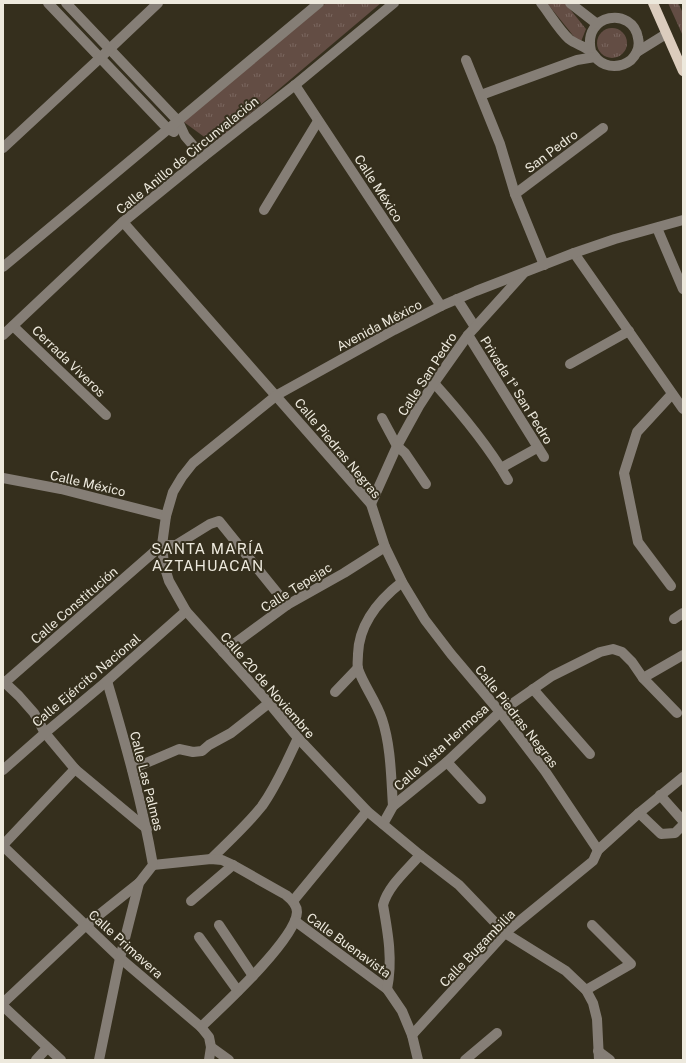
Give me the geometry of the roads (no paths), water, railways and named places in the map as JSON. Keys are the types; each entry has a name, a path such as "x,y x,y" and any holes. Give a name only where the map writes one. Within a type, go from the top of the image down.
{"main road":[{"path":"652,3 683,71"}],"street":[{"path":"48,3 168,129 184,136"},
{"path":"66,3 178,121 184,136 203,157"},
{"path":"3,148 110,50 158,3"},
{"path":"3,267 319,3"},
{"name":"Calle Anillo de Circunvalación","path":"3,335 123,222 295,85 394,3"},
{"path":"541,3 569,39 593,54 604,64 615,66 625,64 630,61 637,52 666,34"},
{"path":"570,3 597,24"},
{"path":"593,54 590,44 590,37 593,30 597,24 603,20 611,18 625,20 636,30 638,37 637,52"},
{"path":"481,95 593,54"},
{"path":"466,60 500,144 516,194 544,265"},
{"name":"Calle México","path":"295,85 441,306"},
{"path":"264,210 318,121"},
{"name":"San Pedro","path":"516,194 603,128"},
{"name":"Avenida México","path":"162,545 166,516 173,492 182,477 194,463 277,395 394,330 457,299 574,253 683,220"},
{"name":"Calle Piedras Negras","path":"123,222 277,395 371,504 385,547 402,582 425,620 451,654 500,712 545,771 598,850"},
{"path":"657,228 683,289"},
{"path":"574,253 683,409"},
{"name":"Calle San Pedro","path":"371,504 397,446 434,384 468,335 525,272"},
{"path":"457,299 475,327"},
{"name":"Cerrada Viveros","path":"13,326 106,415"},
{"path":"570,364 629,331"},
{"name":"Privada 1ª San Pedro","path":"468,335 544,457"},
{"path":"434,384 456,407 501,468 508,480"},
{"path":"671,586 638,542 624,473 637,432 672,394"},
{"path":"382,418 397,446 405,453 426,484"},
{"path":"501,468 537,448"},
{"name":"Calle México","path":"3,478 62,489 166,516"},
{"path":"162,545 176,545 210,524 219,521 287,605"},
{"name":"Calle 20 de Noviembre","path":"162,545 164,565 169,581 186,611 269,703 298,738 367,811 459,885 506,933 566,971 586,990"},
{"name":"Calle Constitución","path":"3,682 162,545"},
{"name":"Calle Tepejac","path":"223,652 287,605 344,573 385,547"},
{"path":"393,806 387,740 381,718 358,668 358,650 361,634 367,619 378,604 402,582"},
{"name":"Calle Ejército Nacional","path":"3,770 186,611"},
{"path":"674,619 683,613"},
{"name":"Calle Vista Hermosa","path":"383,824 393,806 447,762 500,712 552,676 600,652 613,649 622,652 632,662 643,678 678,712"},
{"path":"643,678 683,655"},
{"path":"335,692 358,668"},
{"name":"Calle Las Palmas","path":"107,681 132,769 147,829 153,865"},
{"path":"3,682 19,696 34,713 45,733 75,769 147,829"},
{"path":"533,690 590,754"},
{"path":"132,769 179,749 193,752 202,751 209,745 231,733 269,703"},
{"path":"211,859 237,834 262,806 277,781 298,738"},
{"path":"447,762 480,798"},
{"name":"Calle Primavera","path":"75,769 3,846 120,958 202,1027 209,1037 211,1047"},
{"name":"Calle Bugambilia","path":"412,1035 506,933 593,861 598,850 639,813 683,777"},
{"path":"660,795 683,821"},
{"path":"3,1003 85,926 139,883 153,865 211,859 222,860 286,895 293,901 367,811"},
{"path":"639,813 661,834 675,833 683,825"},
{"path":"387,989 390,975 390,953 383,905 385,898 391,889 420,855"},
{"path":"191,901 233,865"},
{"path":"98,1060 120,958 139,883"},
{"name":"Calle Buenavista","path":"293,901 298,911 295,921 387,989 402,1011 412,1035 418,1060"},
{"path":"202,1027 254,976 287,936 295,921"},
{"path":"219,925 254,976"},
{"path":"592,925 631,964 586,990 593,1004 597,1019 599,1055 610,1060"},
{"path":"199,937 238,991"},
{"path":"3,1006 61,1060"},
{"path":"465,1060 497,1033"},
{"path":"209,1060 211,1047 230,1060"},
{"path":"36,1060 47,1048"}],"district":[{"name":"SANTA MARÍA AZTAHUACAN","path":"208,558"}]}
